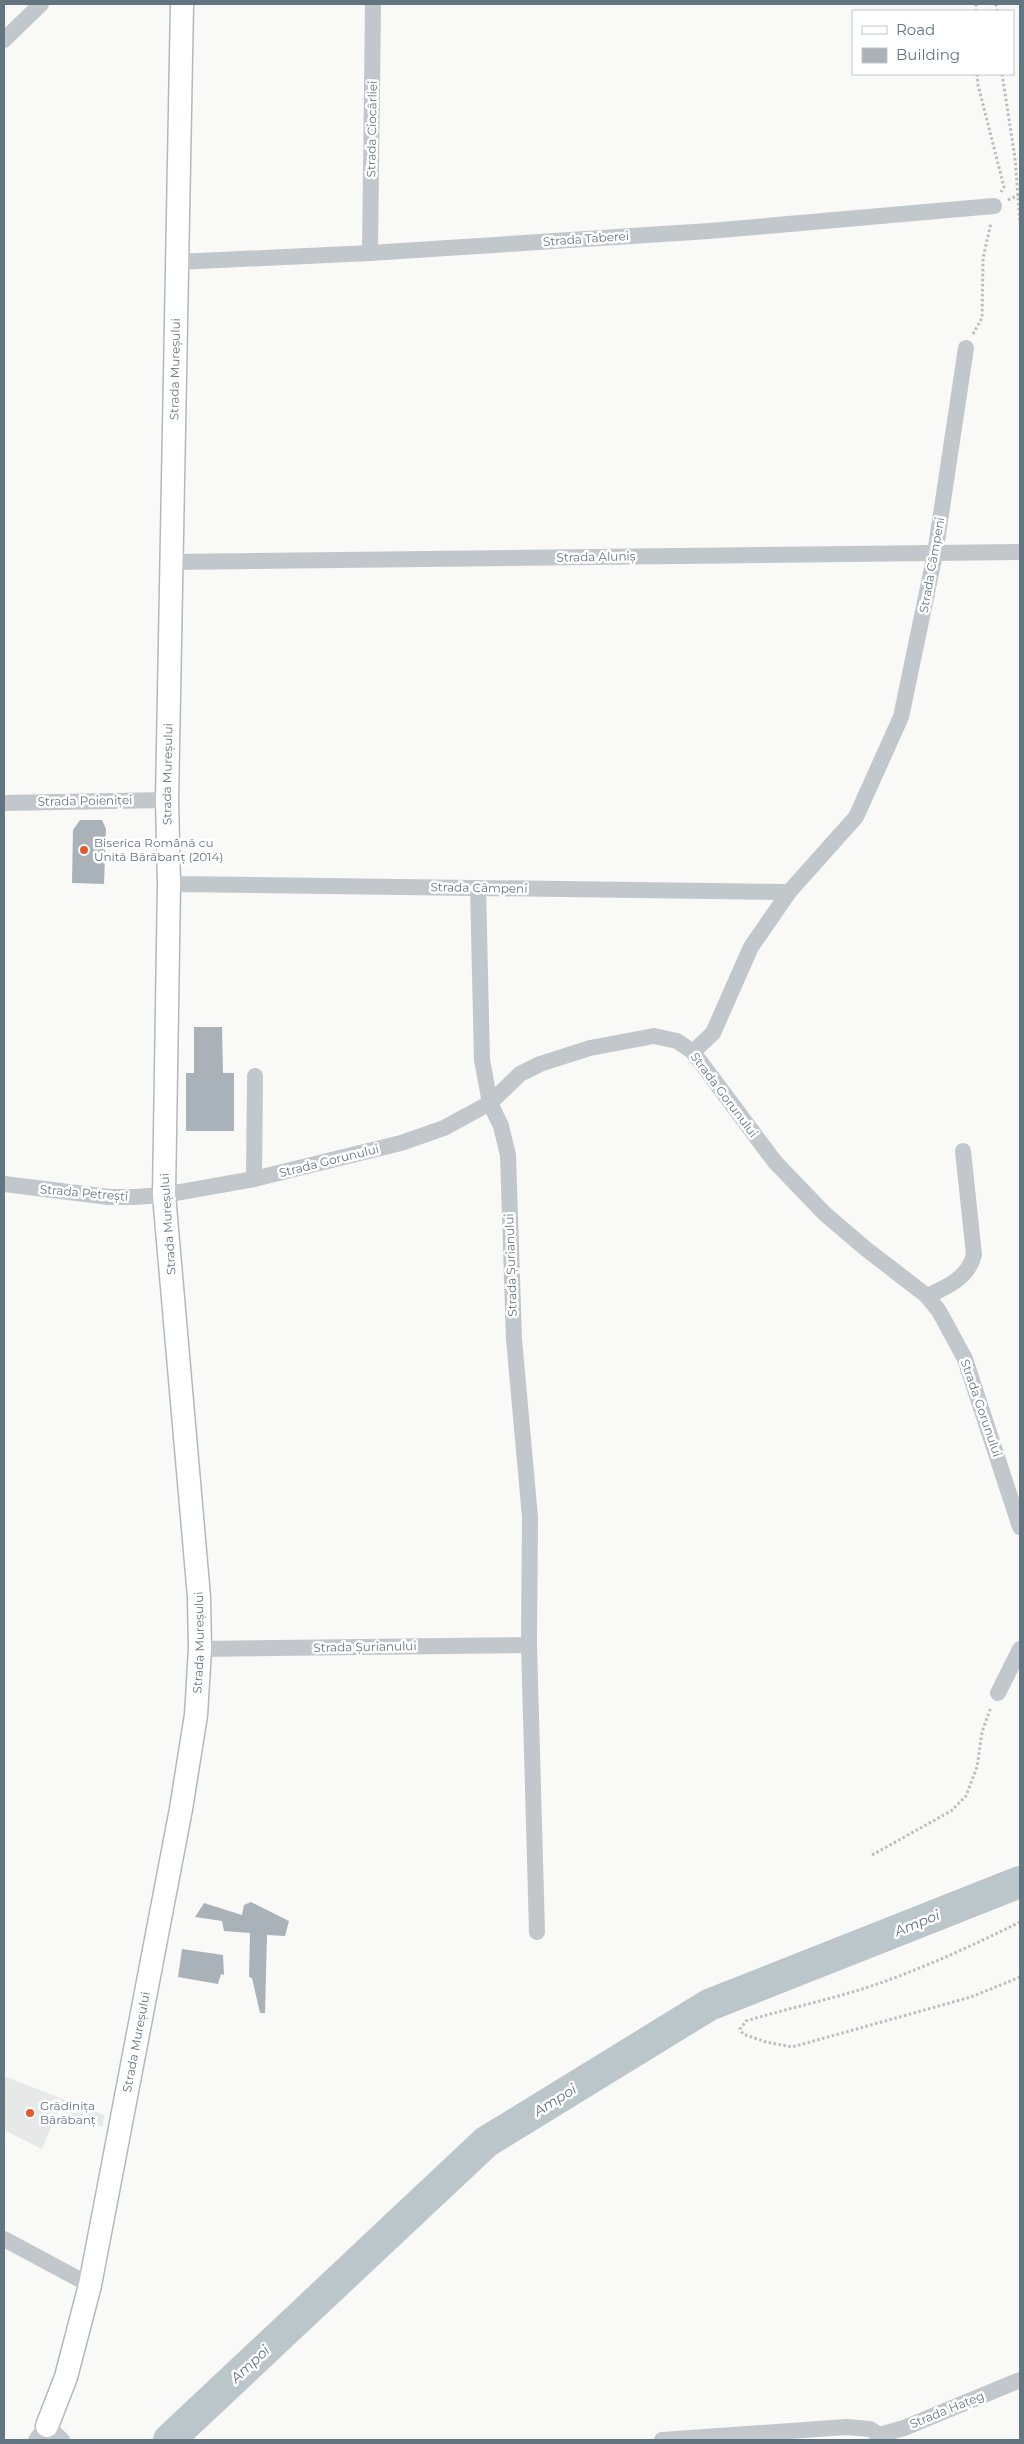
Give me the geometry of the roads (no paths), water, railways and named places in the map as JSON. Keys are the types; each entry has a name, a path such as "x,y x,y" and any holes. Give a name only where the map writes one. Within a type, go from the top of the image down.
{"street":[{"path":"4,40 41,4"},
{"name":"Strada Mureșului","path":"48,2436 66,2377 90,2285 181,1809 196,1715 200,1649 199,1597 164,1195 169,884 167,800 182,4"},
{"name":"Strada Ciocârliei","path":"370,253 374,4"},
{"name":"Strada Taberei","path":"176,262 370,253 709,232 994,206"},
{"name":"Strada Câmpeni","path":"693,1052 713,1033 752,947 789,892 856,817 872,787 901,717 935,554 966,348"},
{"name":"Strada Aluniș","path":"171,562 1020,552"},
{"name":"Strada Poieniței","path":"4,803 167,800"},
{"name":"Strada Câmpeni","path":"169,884 789,892"},
{"name":"Strada Șurianului","path":"478,888 482,1060 490,1103 501,1126 508,1155 514,1339 530,1517 529,1645 536,1932"},
{"name":"Strada Gorunului","path":"164,1195 254,1179 401,1143 444,1128 490,1103 520,1074 540,1064 590,1048 654,1036 678,1041 693,1052 775,1162 818,1208 866,1249 927,1296 939,1311 965,1359 1020,1526"},
{"path":"254,1179 255,1076"},
{"path":"927,1296 945,1288 971,1267 974,1255 964,1151"},
{"name":"Strada Petrești","path":"4,1184 109,1197 164,1195"},
{"name":"Strada Șurianului","path":"200,1649 529,1645"},
{"path":"998,1693 1020,1649"},
{"path":"4,2239 90,2285"},
{"name":"Strada Hațeg","path":"879,2438 1020,2380"},
{"path":"662,2440 846,2427 870,2429 879,2438"}],"waterway":[{"name":"Ampoi","path":"169,2440 486,2142 709,2005 1020,1882"}],"place":[{"name":"Biserica Română cu Unită Bărăbanț (2014)","path":"84,850"},
{"name":"Grădinița Bărăbanț","path":"30,2113"}]}
